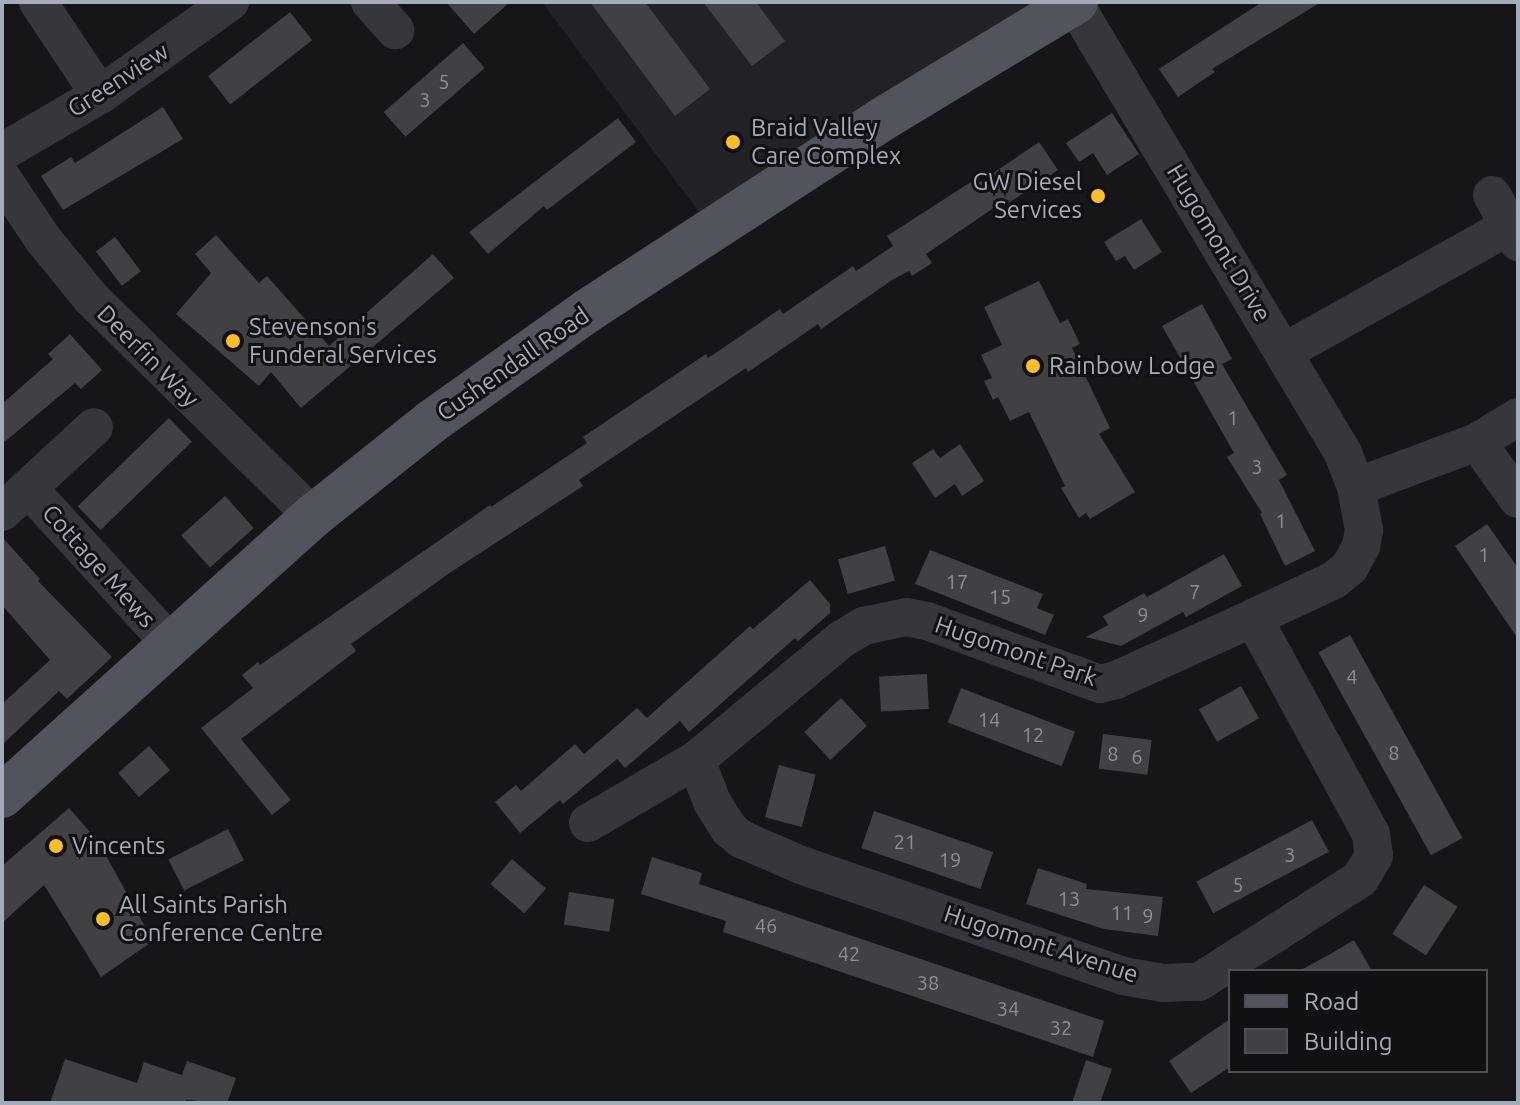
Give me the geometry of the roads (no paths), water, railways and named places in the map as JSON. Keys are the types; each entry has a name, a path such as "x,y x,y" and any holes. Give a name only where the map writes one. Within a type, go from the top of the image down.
{"main road":[{"name":"Cushendall Road","path":"2,796 313,516 431,422 587,311 881,120 1075,3"}],"street":[{"path":"38,2 100,95"},
{"name":"Greenview","path":"2,152 100,95 230,2"},
{"path":"370,2 395,30"},
{"name":"Hugomont Drive","path":"1075,3 1343,453 1356,487"},
{"name":"Deerfin Way","path":"2,178 43,239 91,298 313,516"},
{"path":"1284,352 1506,221"},
{"path":"1356,487 1477,442 1518,417"},
{"name":"Cottage Mews","path":"94,427 15,500 171,644"},
{"path":"1477,442 1518,499"},
{"name":"Hugomont Park","path":"588,823 696,760 842,639 883,620 906,617 927,621 1100,684 1116,680 1334,580 1350,567 1361,546 1364,530 1356,487"},
{"name":"Hugomont Avenue","path":"696,760 712,802 729,829 741,839 801,865 1123,976 1163,983 1199,982 1360,879 1374,856 1371,834 1253,618"}],"place":[{"name":"Braid Valley Care Complex","path":"733,142"},
{"name":"GW Diesel Services","path":"1098,196"},
{"name":"Stevenson's Funderal Services","path":"233,341"},
{"name":"Rainbow Lodge","path":"1033,366"},
{"name":"Vincents","path":"56,846"},
{"name":"All Saints Parish Conference Centre","path":"103,919"}]}
